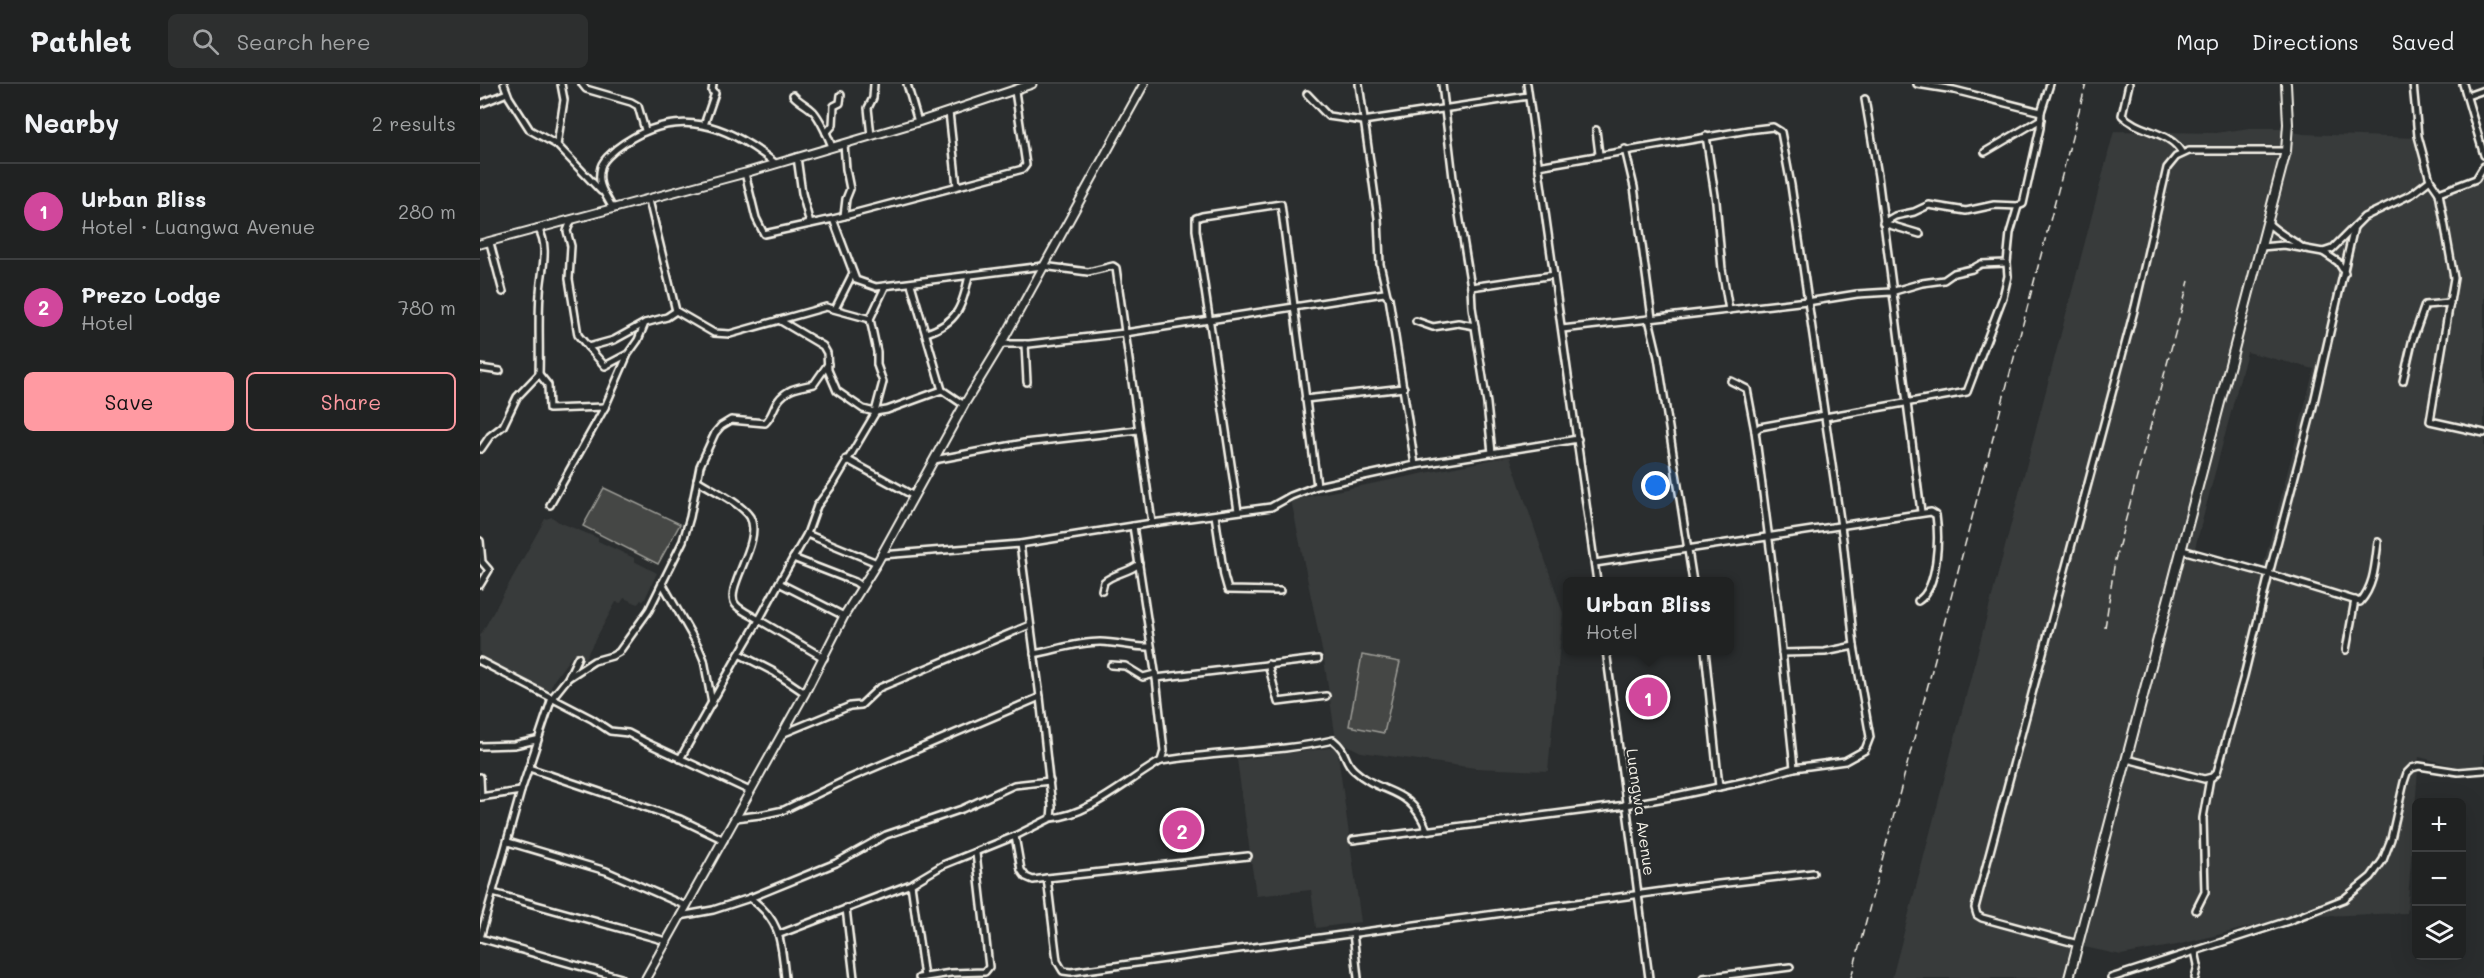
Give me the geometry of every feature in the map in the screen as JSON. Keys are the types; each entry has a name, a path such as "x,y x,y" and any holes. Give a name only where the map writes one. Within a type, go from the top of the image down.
{"main road":[{"path":"2068,978 2286,152 2288,124 2286,84"}],"street":[{"path":"504,84 507,93 530,130 556,145 601,191 613,209"},
{"path":"556,145 564,100 561,84"},
{"path":"582,84 586,89 638,106 645,130"},
{"path":"704,125 715,93 712,91 713,84"},
{"path":"871,136 868,108 873,98 874,84"},
{"path":"908,84 918,122"},
{"path":"480,244 745,173 918,122 1032,84"},
{"path":"646,978 805,693 844,616 878,563 1144,84"},
{"path":"1359,84 1378,218 1380,264 1388,295 1415,465"},
{"path":"1442,84 1453,178 1487,404 1491,453"},
{"path":"1527,84 1596,577"},
{"path":"1917,84 1954,90 2041,112"},
{"path":"1883,223 1895,216 1914,212 1929,205 1958,211 1994,205 2018,206 2023,204 2041,112 2050,84"},
{"path":"2129,84 2122,115 2127,121 2149,128 2176,144 2182,153"},
{"path":"2413,84 2418,136 2430,180 2439,193 2454,278 2430,421 2484,433"},
{"path":"2463,84 2484,155"},
{"path":"2467,96 2484,90"},
{"path":"745,173 756,218 764,234 833,219 1025,168 1015,91"},
{"path":"480,104 507,93"},
{"path":"1307,94 1328,116 1364,120 1528,96"},
{"path":"793,95 803,105 813,110 832,147"},
{"path":"826,133 833,125 834,106 840,103 841,95"},
{"path":"1865,99 1921,512"},
{"path":"949,112 957,186"},
{"path":"1985,152 2041,119"},
{"path":"601,191 601,166 606,157 645,130 677,123 704,125 723,132 775,163"},
{"path":"1353,840 1626,805 1752,780 1794,768 1845,761 1857,756 1869,745 1868,717 1854,646 1841,524 1791,184 1781,132 1773,127 1706,136 1538,166"},
{"path":"1596,130 1599,154"},
{"path":"1706,136 1729,310"},
{"path":"844,144 850,189 844,216"},
{"path":"1625,149 1634,187 1650,319 1692,577"},
{"path":"2078,944 1982,918 1977,915 1975,908 2130,327 2167,168 2182,153 2200,150 2286,152"},
{"path":"797,157 802,193 810,224"},
{"path":"2439,193 2476,179 2484,166"},
{"path":"2323,252 2332,249 2364,217 2412,194 2430,180"},
{"path":"649,200 676,311 714,333 730,334 826,307 870,319"},
{"path":"1238,511 1196,218 1281,204 1317,486"},
{"path":"1755,431 1760,427 1966,392 2003,297 2008,276 2010,232 2018,206"},
{"path":"833,219 856,280 862,284 885,287 1043,266 1088,272 1113,266 1116,268 1152,523"},
{"path":"571,221 567,231 571,246 568,279 578,335 596,353 604,366 628,354"},
{"path":"2267,222 2304,249"},
{"path":"1883,223 1920,234"},
{"path":"2127,759 2204,779 2210,778 2217,772 2312,411 2354,227"},
{"path":"480,456 481,449 490,436 502,426 518,397 539,374 540,292 544,276 544,248 543,236 538,228"},
{"path":"490,243 503,292"},
{"path":"2260,247 2284,245 2323,252 2338,262 2345,273"},
{"path":"1562,329 1807,302 1857,294 1891,292 1922,283 1944,280 1954,273 1972,269 1981,264 2007,263"},
{"path":"835,309 853,273"},
{"path":"926,333 942,328 963,303 969,275"},
{"path":"1471,287 1554,275"},
{"path":"911,284 942,390 964,405"},
{"path":"680,759 807,534 817,506 834,483 875,412 883,382 877,365 877,352 870,319 885,287"},
{"path":"1001,344 1025,344 1125,333 1384,293 1388,295"},
{"path":"2403,381 2412,342 2425,305 2450,303"},
{"path":"588,347 614,340 645,323 667,317 676,311"},
{"path":"779,320 818,342 827,354 837,391 855,405 875,412 887,410 942,390"},
{"path":"1416,321 1433,327 1458,323 1475,327"},
{"path":"550,505 605,407 628,354 638,340 645,323"},
{"path":"1025,344 1027,382"},
{"path":"568,678 594,661 619,652 649,610 683,541 697,480 715,433 731,420 765,423 778,401 786,393 798,386 814,384 828,364"},
{"path":"480,368 500,371"},
{"path":"539,374 548,385 549,409 605,407"},
{"path":"1731,381 1747,389 1755,431 1794,768"},
{"path":"1305,399 1404,388"},
{"path":"934,460 1024,443 1138,430"},
{"path":"882,555 1020,544 1271,507 1317,486 1415,465 1578,439"},
{"path":"846,459 914,496"},
{"path":"697,480 740,507 750,518 752,540 734,588 733,599 736,606 824,658"},
{"path":"1595,562 1921,512 1935,513 1939,551 1927,591 1918,601"},
{"path":"1215,515 1228,590 1280,591"},
{"path":"1133,526 1156,676 1164,745 1161,761"},
{"path":"807,534 878,563"},
{"path":"480,541 482,562 489,570 480,585"},
{"path":"2182,550 2360,602 2373,579 2378,542"},
{"path":"1020,544 1050,781 1051,818"},
{"path":"793,558 855,582 862,587"},
{"path":"1102,590 1108,578 1128,571 1139,564"},
{"path":"662,583 704,660 712,703"},
{"path":"779,583 844,616"},
{"path":"2346,650 2355,600"},
{"path":"780,735 850,706 861,705 879,688 1030,625"},
{"path":"1034,654 1081,643 1123,643 1133,647 1151,647"},
{"path":"1782,653 1825,652 1854,646"},
{"path":"739,654 774,672 805,693"},
{"name":"Luangwa Avenue","path":"1607,655 1648,978"},
{"path":"1705,655 1719,787"},
{"path":"578,657 568,678 552,698 536,740 480,938 621,978"},
{"path":"1111,665 1125,666 1143,677 1318,659"},
{"path":"480,661 592,719 607,730 633,735 750,791"},
{"path":"1268,664 1278,702 1326,696"},
{"path":"735,818 784,810 850,778 1040,697"},
{"path":"480,746 514,745 536,740"},
{"path":"780,934 911,884 943,865 976,853 1051,818 1067,816 1094,804 1161,761 1301,747 1333,740 1345,751 1352,767 1359,774 1413,804 1427,830"},
{"path":"2111,978 2288,921 2344,899 2371,877 2383,860 2391,839 2404,782 2407,773 2412,768 2420,766 2458,772 2484,770"},
{"path":"529,768 680,819 724,840"},
{"path":"480,777 480,797 521,791"},
{"path":"2196,910 2205,892 2202,818 2210,778"},
{"path":"680,916 713,910 750,898 836,862 886,835 962,809 1014,785 1050,781"},
{"path":"1015,836 1021,870 1026,877 1033,880 1248,856"},
{"path":"507,842 606,871 686,906"},
{"path":"911,884 922,978 951,973 982,975 988,970 990,961 976,853"},
{"path":"1047,878 1057,961 1064,971 1071,972 1813,873"},
{"path":"493,893 666,941"},
{"path":"750,898 772,918 780,934 785,978"},
{"path":"846,908 855,978"},
{"path":"1353,933 1358,978"},
{"path":"2195,951 2198,965 2195,978"},
{"path":"1703,978 1790,967"}],"shaded area":[{"path":"2249,128 2276,128 2303,134 2420,138 2426,165 2437,187 2484,175 2484,765 2463,768 2419,757 2416,798 2412,798 2412,848 2407,913 2290,917 2177,945 2121,955 2084,947 2076,978 1892,978 2114,131 2216,133","holes":["2247,352 2314,369 2263,567 2195,548"]},
{"path":"1510,456 1563,613 1548,771 1475,768 1361,752 1336,740 1324,660 1291,500"},
{"path":"604,488 680,524 658,564 583,526"},
{"path":"552,517 598,538 598,541 634,558 634,561 657,573 644,601 641,600 638,604 624,598 621,603 616,602 584,660 573,654 554,680 548,694 480,655 480,636 545,519"},
{"path":"1362,655 1400,662 1384,733 1349,726"},
{"path":"1337,747 1361,922 1316,928 1311,890 1256,896 1237,760"}],"railway":[{"path":"1851,978 2086,84"},
{"path":"2105,628 2115,560 2189,281"}],"place":[{"name":"Urban Bliss","path":"1648,697"},
{"name":"Prezo Lodge","path":"1182,830"}]}
